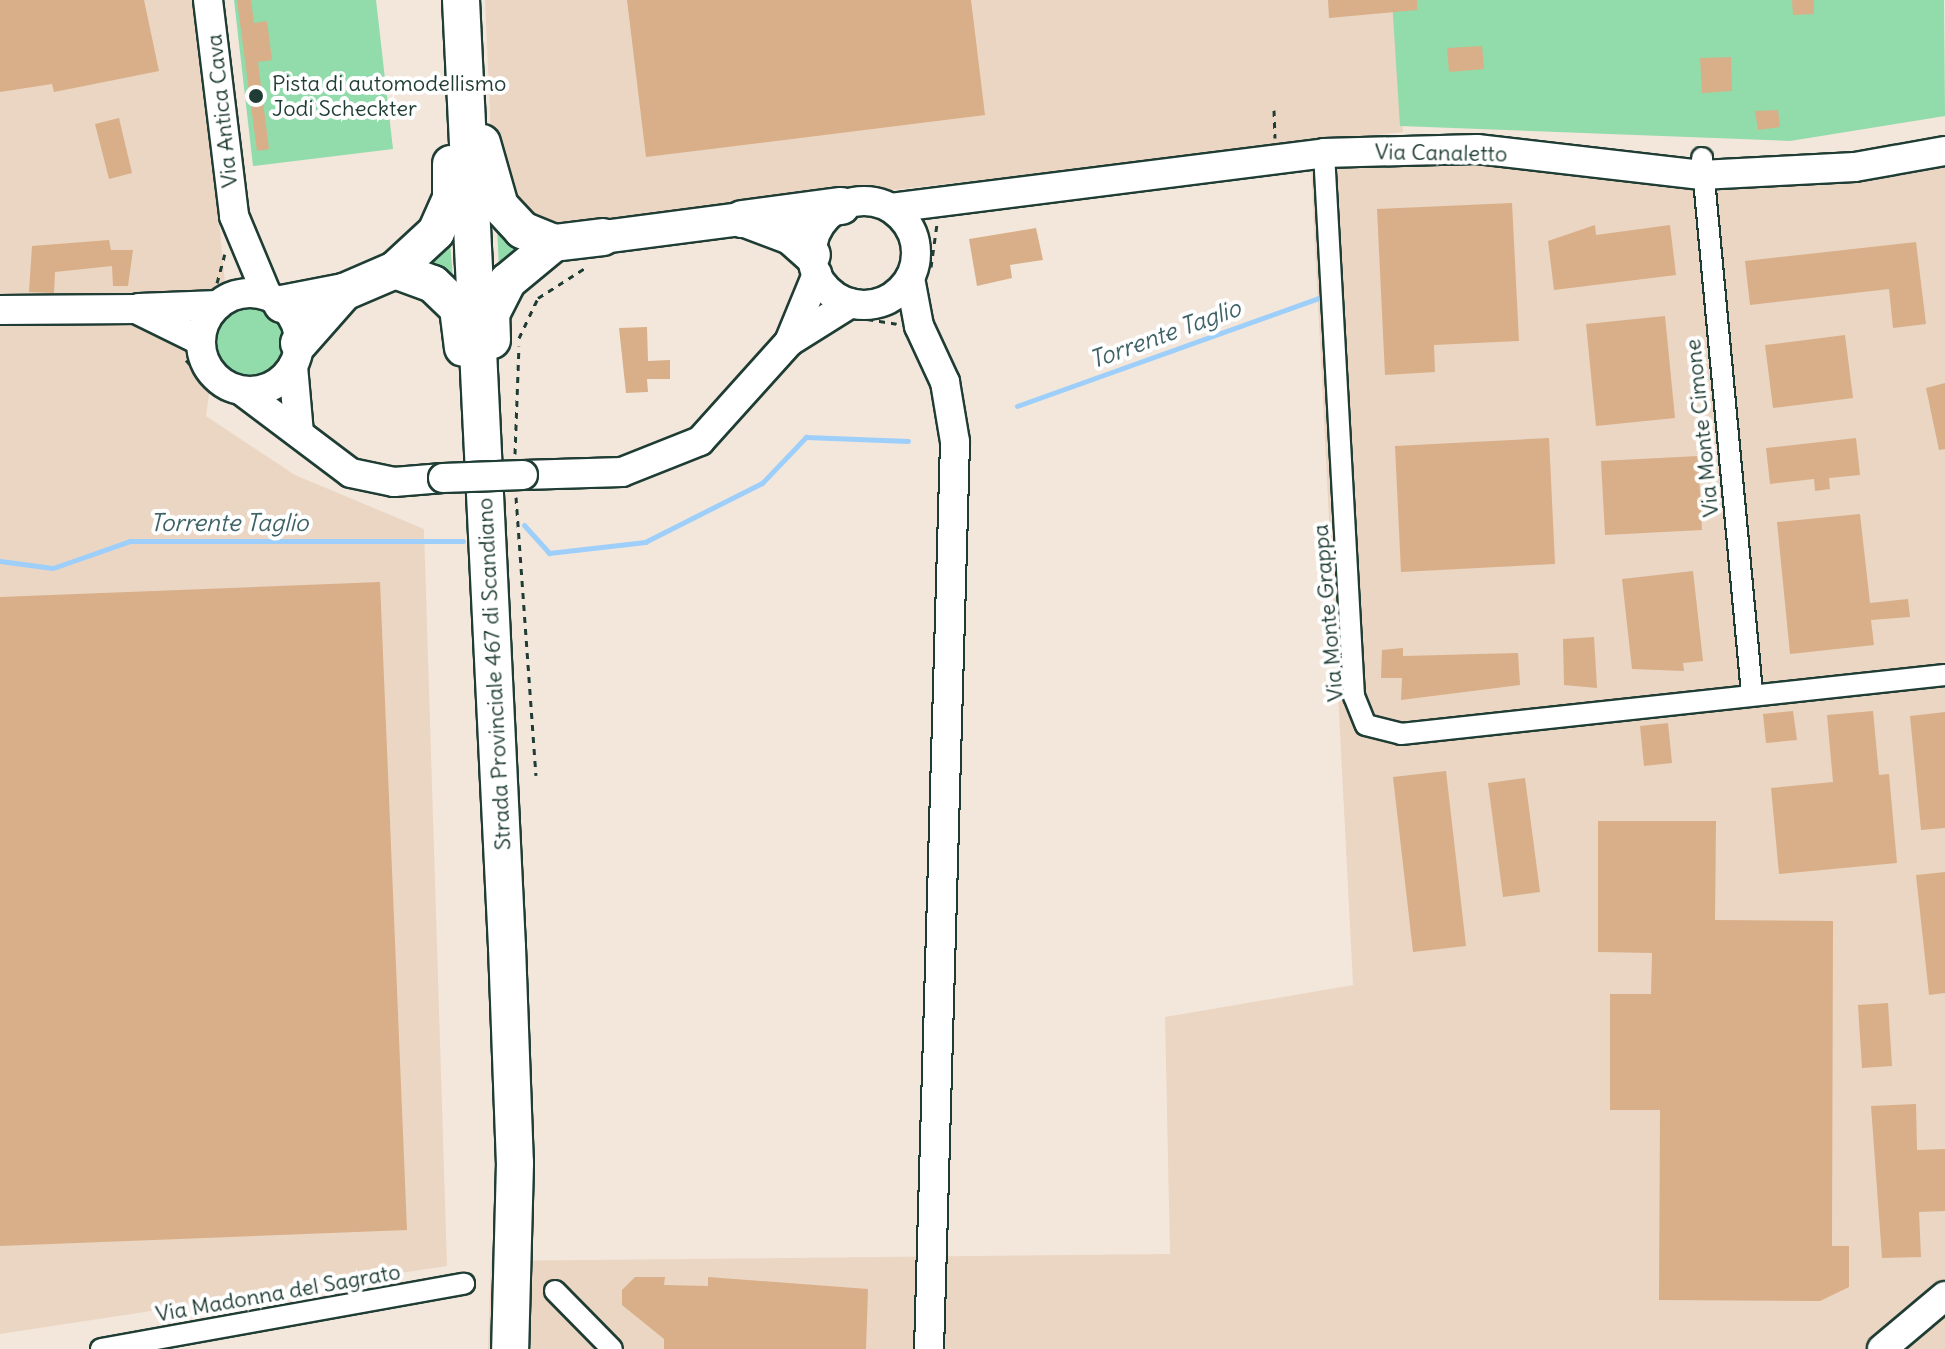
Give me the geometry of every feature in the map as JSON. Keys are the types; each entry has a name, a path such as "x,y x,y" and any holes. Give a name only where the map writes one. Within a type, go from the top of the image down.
{"highway":[{"path":"460,0 484,157 500,206 522,230 554,243 603,237"},
{"path":"275,300 344,292 395,270 436,232 451,198 460,0"},
{"name":"Strada Provinciale 467 di Scandiano","path":"460,0 514,1147 510,1349"},
{"path":"742,219 841,206"},
{"path":"742,219 791,236 814,265"},
{"path":"486,529 496,420 491,314 508,281 554,243"},
{"path":"395,270 433,284 458,308 486,529"},
{"path":"296,354 344,292"}],"main road":[{"name":"Via Antica Cava","path":"208,0 235,222 225,300"},
{"name":"Via Canaletto","path":"891,208 1324,153 1477,149 1702,167 1855,167 1945,151"},
{"path":"789,342 865,303 913,264 915,234 937,200"},
{"path":"225,300 201,341 209,369 351,473 394,482 656,464 718,427 789,342 814,265 819,226 841,206 871,201 891,208 912,231 919,326 945,382 955,442 929,1349"},
{"path":"603,237 742,219"},
{"name":"Via Antica Cava","path":"235,222 275,300"},
{"path":"814,265 865,303 919,326"},
{"path":"0,310 136,309 225,300 275,300 296,354 299,433"},
{"path":"136,309 201,341"},
{"path":"242,391 272,386 296,354"},
{"path":"1882,1349 1945,1296"}],"street":[{"name":"Via Monte Grappa","path":"1324,153 1354,696 1366,725 1401,734 1752,693 1945,675"},
{"name":"Via Monte Cimone","path":"1702,167 1752,693"},
{"name":"Via Madonna del Sagrato","path":"101,1349 464,1284"},
{"path":"555,1291 612,1349"}],"shaded area":[{"path":"0,0 198,0 225,283 206,416 295,475 424,529 447,1266 0,1334"},
{"path":"485,0 1392,0 1403,132 567,227 522,214 492,158"},
{"path":"1945,160 1945,1349 488,1349 491,1261 1170,1254 1165,1017 1353,985 1311,168"}],"green space":[{"path":"234,0 376,0 393,149 253,166"},
{"path":"1392,0 1944,0 1945,116 1790,141 1400,126"},
{"path":"497,226 527,247 499,269"},
{"path":"450,243 453,278 429,264"},
{"path":"253,305 274,311 284,321 290,342 284,363 274,373 253,379 232,373 222,363 216,342 222,321 232,311"}],"building":[{"path":"0,0 144,0 159,71 54,92 52,84 0,92"},
{"name":"Pista di automodellismo Jodi Scheckter","path":"237,0 251,0 254,23 267,21 272,60 258,62 269,149 257,151"},
{"path":"627,0 971,0 985,115 646,157"},
{"path":"1328,0 1417,0 1417,10 1329,18"},
{"path":"1792,0 1814,0 1814,14 1793,15"},
{"path":"1482,46 1484,69 1449,72 1447,48"},
{"path":"1731,57 1732,91 1702,93 1700,58"},
{"path":"1778,110 1780,127 1758,130 1755,111"},
{"path":"119,118 132,173 109,179 95,124"},
{"path":"1512,203 1519,341 1434,345 1435,372 1385,375 1377,209"},
{"path":"1595,225 1596,235 1670,225 1676,275 1554,290 1548,241"},
{"path":"1036,228 1043,260 1010,265 1012,278 977,286 969,239"},
{"path":"109,240 111,250 133,250 128,286 113,286 112,266 55,272 54,293 29,292 32,246"},
{"path":"1916,242 1926,324 1893,328 1889,289 1750,305 1745,261"},
{"path":"1665,316 1675,418 1596,426 1586,324"},
{"path":"647,327 648,361 670,360 670,379 647,379 648,392 626,393 619,328"},
{"path":"1845,335 1853,398 1773,408 1765,345"},
{"path":"1945,383 1945,449 1939,450 1926,388"},
{"path":"1549,438 1555,564 1401,572 1395,446"},
{"path":"1856,438 1860,475 1829,478 1830,489 1815,491 1814,479 1770,484 1766,448"},
{"path":"1698,456 1702,530 1605,535 1601,461"},
{"path":"1860,514 1870,603 1908,599 1910,617 1871,620 1874,645 1790,654 1777,522"},
{"path":"1693,571 1703,661 1683,663 1684,671 1632,669 1622,579"},
{"path":"380,582 407,1230 0,1246 0,597"},
{"path":"1594,637 1597,688 1564,685 1563,639"},
{"path":"1403,648 1403,656 1518,653 1520,685 1401,700 1402,678 1381,678 1382,650"},
{"path":"1793,711 1797,740 1766,743 1763,714"},
{"path":"1873,711 1879,775 1889,774 1897,863 1779,874 1771,788 1833,782 1827,715"},
{"path":"1945,712 1945,828 1921,830 1910,716"},
{"path":"1668,723 1672,763 1644,766 1640,726"},
{"path":"1446,771 1466,946 1413,952 1393,777"},
{"path":"1525,778 1540,892 1503,897 1488,783"},
{"path":"1598,821 1716,821 1715,920 1833,921 1832,1246 1849,1246 1849,1287 1820,1301 1659,1300 1660,1110 1610,1110 1610,994 1651,994 1652,953 1598,952"},
{"path":"1945,872 1945,993 1929,995 1916,875"},
{"path":"1888,1003 1892,1066 1862,1068 1858,1005"},
{"path":"1916,1104 1917,1150 1945,1149 1945,1211 1919,1212 1921,1257 1882,1258 1871,1106"},
{"path":"635,1277 665,1277 664,1285 708,1286 708,1277 868,1289 866,1349 664,1349 664,1339 622,1305 622,1290"}],"waterway":[{"name":"Torrente Taglio","path":"1017,406 1324,296"},
{"name":"Torrente Taglio","path":"524,525 549,553 645,542 762,483 806,437 908,441"},
{"name":"Torrente Taglio","path":"0,561 53,568 130,541 463,541"}],"place":[{"name":"Pista di automodellismo Jodi Scheckter","path":"256,96"}]}
